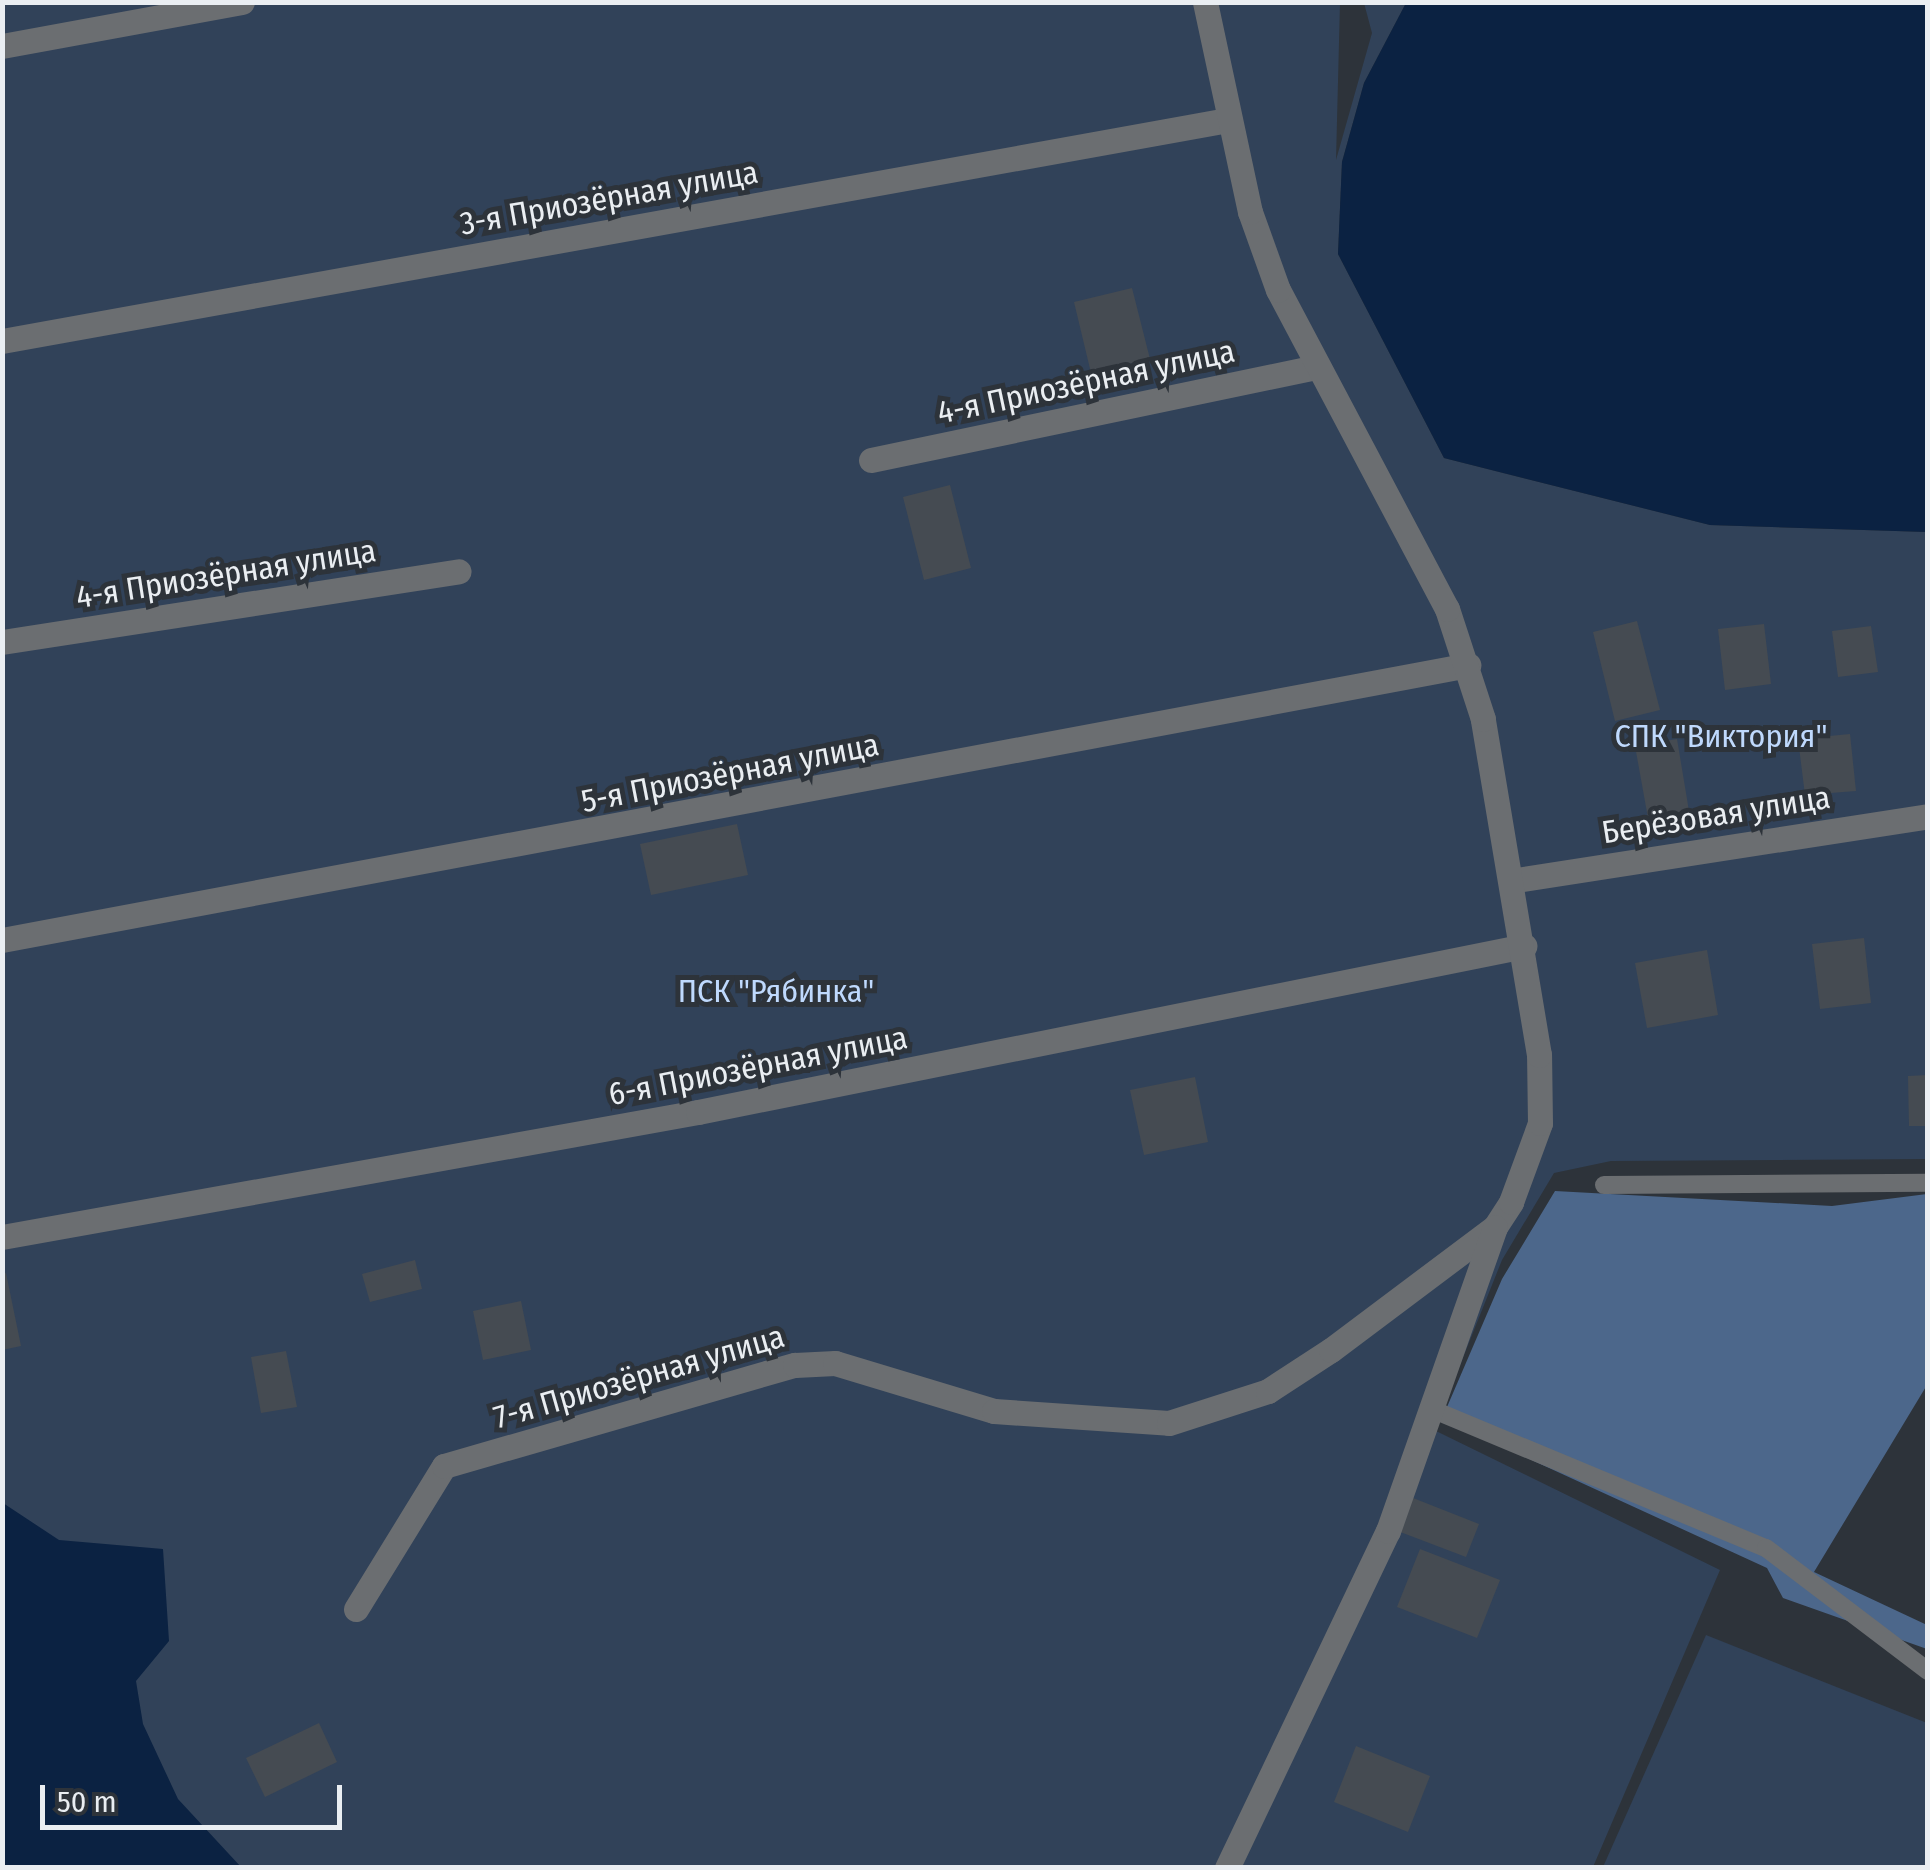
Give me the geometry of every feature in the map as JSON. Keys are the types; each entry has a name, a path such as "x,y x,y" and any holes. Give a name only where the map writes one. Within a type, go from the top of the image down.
{"street":[{"path":"2,46 242,2"},
{"name":"7-я Приозёрная улица","path":"1205,2 1250,212 1313,368 1403,517 1468,665 1516,880 1540,1123 1530,1166 1495,1227 1388,1531 1226,1868"},
{"name":"3-я Приозёрная улица","path":"2,341 1228,120"},
{"name":"4-я Приозёрная улица","path":"872,460 1313,368"},
{"name":"4-я Приозёрная улица","path":"2,642 458,570"},
{"name":"5-я Приозёрная улица","path":"2,940 1468,665"},
{"name":"Берёзовая улица","path":"1516,880 1928,816"},
{"name":"6-я Приозёрная улица","path":"2,1237 698,1112 1524,946"},
{"name":"7-я Приозёрная улица","path":"356,1609 444,1466 795,1364 834,1362 994,1411 1169,1423 1268,1390 1495,1227"}],"lane":[{"path":"1604,1185 1928,1184"},
{"path":"1429,1408 1766,1548 1928,1671"}],"green space":[{"name":"ПСК \"Рябинка\"","path":"3,3 1340,3 1336,160 1372,33 1364,3 1406,3 1364,83 1342,162 1338,254 1444,458 1710,525 1927,532 1927,1159 1611,1161 1554,1173 1502,1260 1434,1430 1720,1570 1593,1867 3,1868"},
{"path":"1706,1635 1927,1723 1927,1867 1603,1867"}],"shaded area":[{"path":"1406,3 1927,3 1927,532 1710,525 1444,458 1338,254 1342,162 1364,83"},
{"path":"1555,1191 1832,1206 1927,1194 1927,1385 1814,1572 1927,1625 1927,1649 1783,1598 1767,1568 1460,1427 1447,1407 1502,1279"},
{"path":"3,1503 59,1540 163,1549 169,1641 136,1681 143,1724 178,1799 241,1867 3,1867"}],"building":[{"path":"1132,288 1150,359 1091,373 1074,302"},
{"path":"950,485 971,568 924,580 903,497"},
{"path":"1637,621 1660,710 1615,721 1593,632"},
{"path":"1764,624 1771,684 1725,690 1718,629"},
{"path":"1871,626 1878,672 1838,677 1832,631"},
{"path":"1850,734 1856,791 1805,795 1798,739"},
{"path":"1677,739 1689,811 1648,818 1635,746"},
{"path":"737,824 748,875 651,895 640,844"},
{"path":"1864,938 1871,1003 1820,1009 1812,944"},
{"path":"1707,950 1718,1015 1647,1028 1635,963"},
{"path":"1928,1075 1928,1126 1909,1126 1908,1076"},
{"path":"1195,1077 1208,1142 1144,1155 1130,1090"},
{"path":"415,1260 422,1289 370,1302 362,1274"},
{"path":"6,1273 21,1346 2,1350 2,1274"},
{"path":"521,1301 531,1350 483,1360 473,1311"},
{"path":"286,1351 297,1407 261,1413 251,1357"},
{"path":"1408,1496 1479,1524 1466,1557 1395,1530"},
{"path":"1420,1549 1500,1580 1477,1638 1397,1607"},
{"path":"319,1723 337,1762 265,1797 246,1758"},
{"path":"1356,1746 1430,1776 1408,1832 1334,1802"}],"park label":[{"name":"СПК \"Виктория\"","path":"1721,736"}]}
